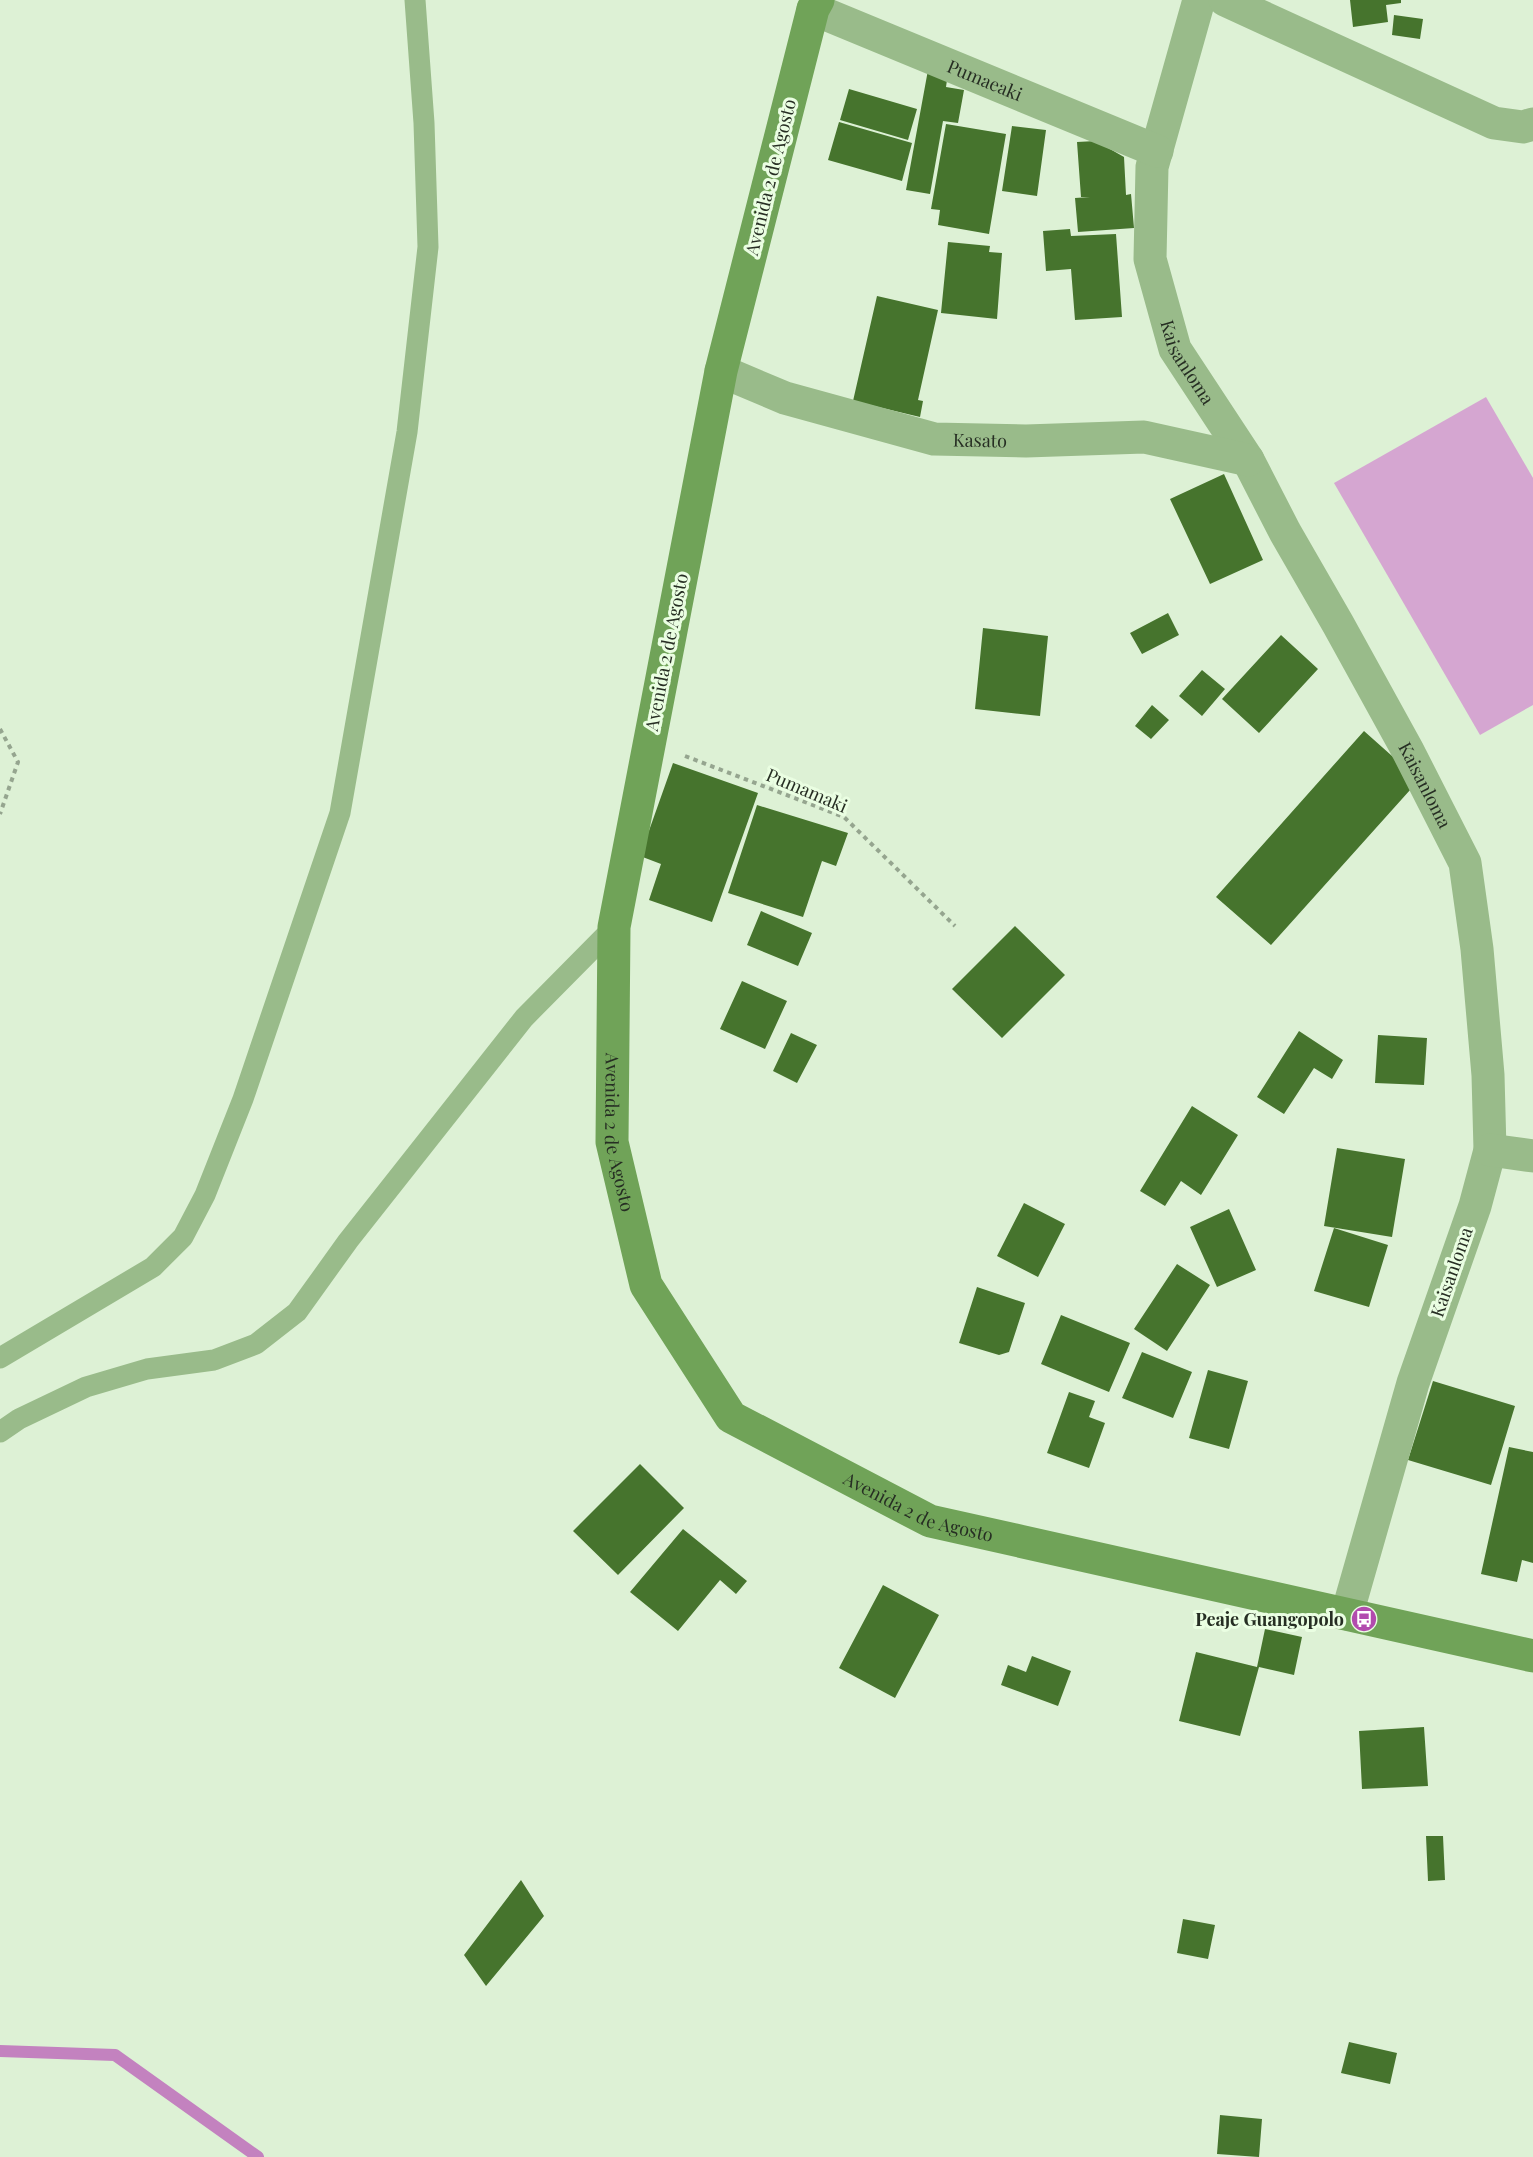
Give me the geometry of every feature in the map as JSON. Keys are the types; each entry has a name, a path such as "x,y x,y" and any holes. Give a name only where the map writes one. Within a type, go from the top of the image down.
{"main road":[{"name":"Avenida 2 de Agosto","path":"816,5 721,371 615,927 612,1142 646,1285 731,1417 930,1521 1533,1656"}],"street":[{"name":"Kaisanloma","path":"1200,0 1152,167 1150,259 1175,349 1248,460 1285,532 1408,751 1465,863 1477,949 1488,1076 1490,1150 1474,1206 1413,1383 1347,1614"},
{"path":"1225,0 1494,123 1523,127 1533,124"},
{"name":"Pumaeaki","path":"816,5 1157,152"},
{"name":"Kasato","path":"721,371 785,398 934,439 1026,441 1143,437 1248,460"},
{"path":"1490,1150 1533,1156"}],"lane":[{"path":"0,1358 153,1267 183,1237 205,1195 243,1098 340,813 407,432 428,247 424,123 415,0"},
{"path":"0,1432 19,1419 86,1387 147,1369 214,1360 256,1344 297,1312 348,1241 524,1018 615,927"}],"path":[{"path":"0,729 18,762 0,814"},
{"name":"Pumamaki","path":"649,742 844,817 956,926"}],"shaded area":[{"path":"1486,397 1533,478 1533,705 1480,735 1334,483"}],"building":[{"path":"1350,0 1401,0 1401,3 1386,5 1388,22 1353,27"},
{"path":"1394,15 1423,19 1420,39 1392,35"},
{"path":"928,70 948,73 946,87 964,90 958,123 943,121 930,194 906,190"},
{"path":"849,89 917,109 908,140 840,120"},
{"path":"839,122 912,143 902,181 828,160"},
{"path":"946,124 1006,134 989,234 938,225 940,210 931,209"},
{"path":"1012,126 1046,130 1037,196 1002,191"},
{"path":"1096,141 1124,157 1126,195 1131,194 1134,228 1078,232 1075,198 1090,197 1081,197 1077,142"},
{"path":"1070,229 1071,236 1116,234 1122,317 1075,320 1071,269 1046,271 1043,231"},
{"path":"948,242 990,246 989,252 1002,253 997,319 941,313"},
{"path":"877,296 938,310 918,400 923,401 920,417 853,401"},
{"path":"1224,474 1263,560 1210,584 1170,499"},
{"path":"1168,613 1179,635 1142,654 1130,633"},
{"path":"983,628 1048,636 1040,716 975,709"},
{"path":"1281,635 1318,669 1259,733 1222,699"},
{"path":"1202,670 1225,689 1202,716 1179,696"},
{"path":"1152,705 1169,720 1151,739 1135,726"},
{"path":"1364,731 1419,780 1271,945 1216,897"},
{"path":"673,763 758,793 712,922 649,900 661,864 640,856"},
{"path":"757,805 848,833 836,866 822,861 803,917 728,893"},
{"path":"761,911 812,933 798,966 747,945"},
{"path":"1015,926 1065,975 1002,1038 952,989"},
{"path":"742,981 787,1001 765,1049 720,1029"},
{"path":"1299,1031 1343,1060 1332,1079 1314,1068 1284,1114 1257,1097"},
{"path":"791,1033 817,1045 797,1083 773,1071"},
{"path":"1378,1035 1427,1038 1424,1085 1375,1083"},
{"path":"1192,1106 1238,1135 1201,1195 1181,1181 1165,1206 1140,1191"},
{"path":"1337,1148 1405,1159 1392,1237 1324,1226"},
{"path":"1024,1203 1065,1224 1038,1277 997,1256"},
{"path":"1229,1209 1256,1270 1217,1287 1190,1227"},
{"path":"1334,1228 1388,1245 1369,1307 1314,1291"},
{"path":"1177,1264 1210,1285 1167,1351 1134,1329"},
{"path":"977,1287 1025,1303 1009,1352 999,1355 959,1343"},
{"path":"1061,1315 1130,1343 1109,1392 1041,1364"},
{"path":"1142,1352 1192,1372 1173,1418 1122,1398"},
{"path":"1208,1370 1248,1381 1229,1449 1189,1438"},
{"path":"1433,1381 1515,1406 1491,1485 1408,1460"},
{"path":"1069,1392 1095,1401 1089,1417 1105,1423 1089,1468 1047,1453"},
{"path":"1509,1447 1533,1452 1533,1563 1522,1560 1517,1582 1481,1574"},
{"path":"640,1464 684,1508 618,1575 573,1531"},
{"path":"683,1529 747,1581 736,1594 720,1580 678,1631 630,1592"},
{"path":"883,1585 939,1615 895,1698 839,1668"},
{"path":"1265,1629 1302,1637 1294,1675 1259,1667 1240,1736 1179,1721 1196,1652 1257,1667"},
{"path":"1032,1656 1071,1671 1058,1706 1001,1685 1008,1665 1026,1672"},
{"path":"1424,1727 1428,1786 1362,1789 1359,1731"},
{"path":"1426,1836 1443,1836 1445,1880 1428,1881"},
{"path":"521,1880 544,1916 486,1986 464,1955"},
{"path":"1183,1919 1215,1925 1208,1959 1177,1953"},
{"path":"1349,2042 1397,2053 1390,2084 1341,2073"},
{"path":"1220,2115 1262,2119 1259,2157 1217,2154"}],"waterway":[{"path":"0,2051 115,2055 258,2157"}],"place":[{"name":"Peaje Guangopolo","path":"1364,1619"}]}
